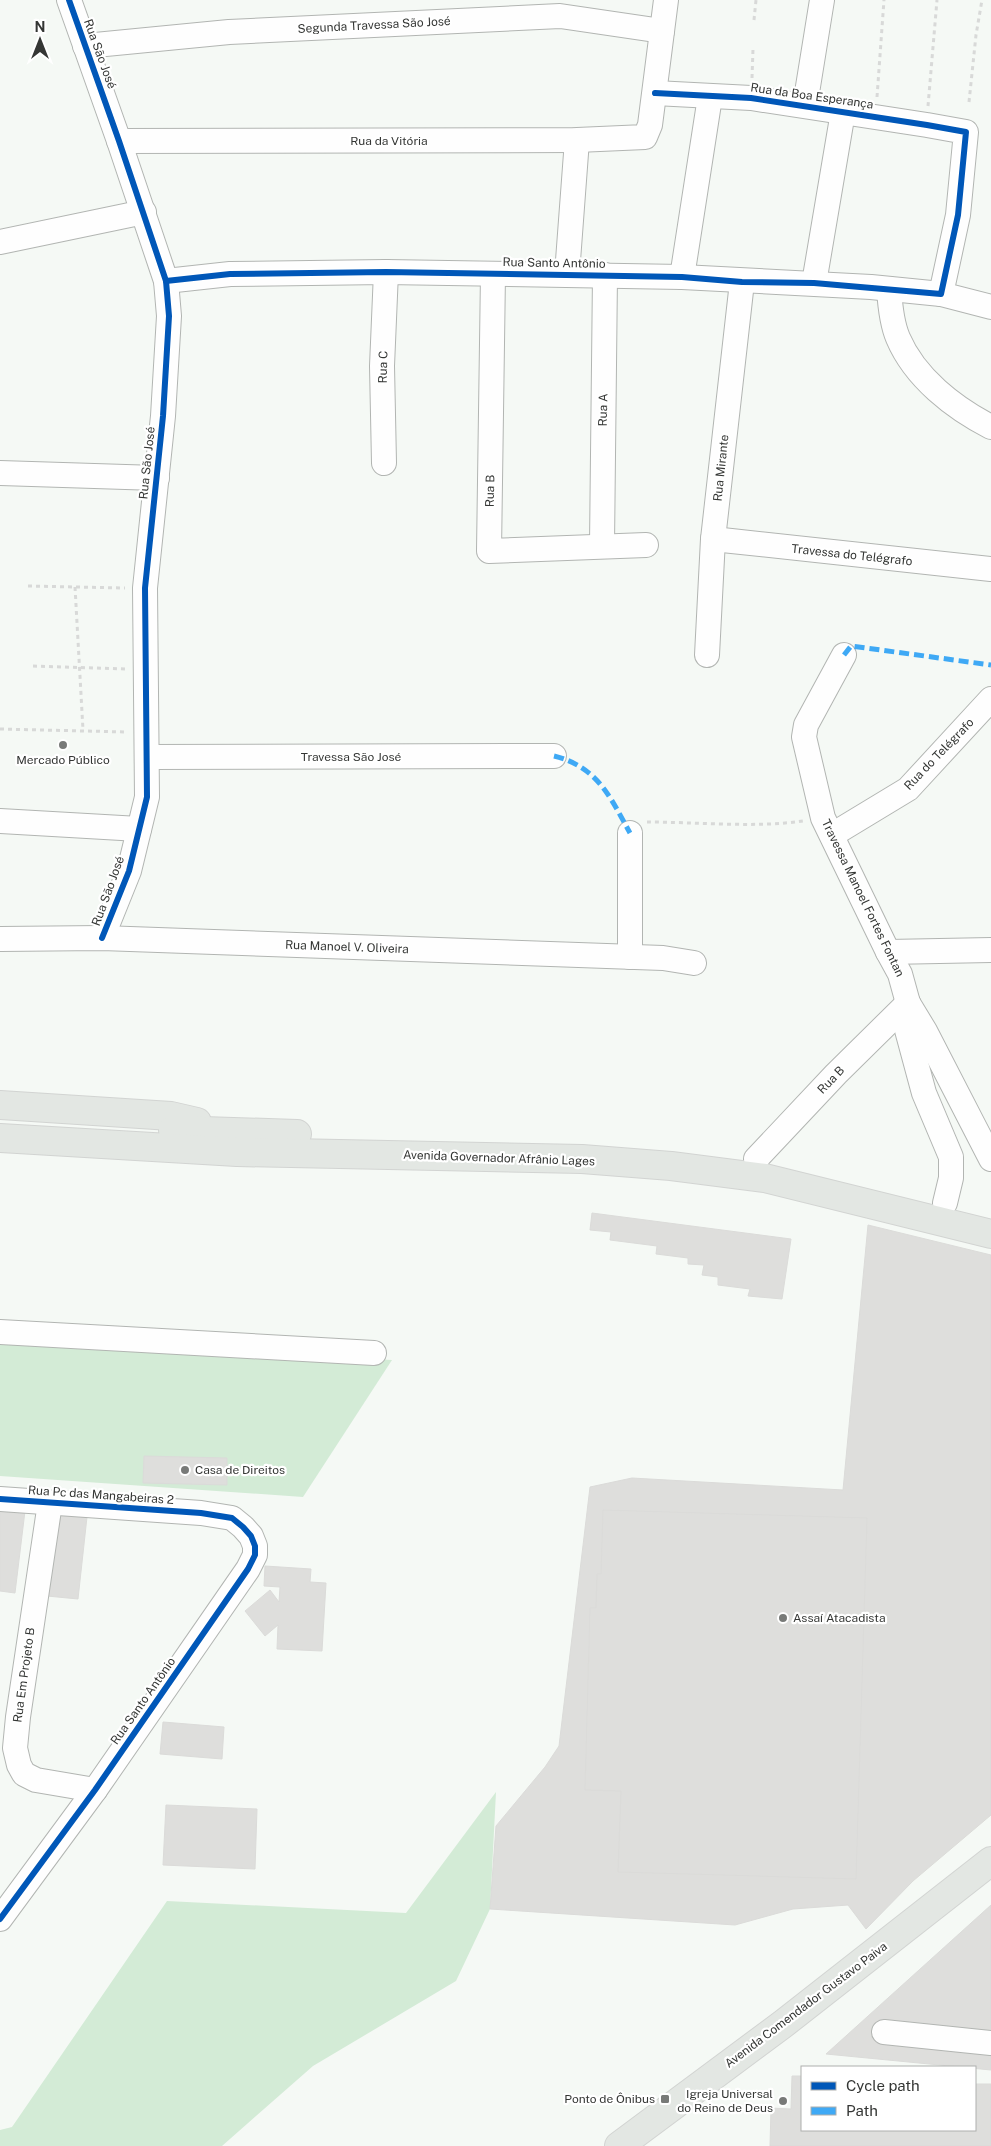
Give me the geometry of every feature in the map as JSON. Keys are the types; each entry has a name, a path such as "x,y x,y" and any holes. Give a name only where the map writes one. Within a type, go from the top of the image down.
{"main road":[{"path":"0,1105 171,1116 241,1142"},
{"name":"Avenida Governador Afrânio Lages","path":"0,1122 241,1142 582,1159 670,1166 765,1178 991,1234"},
{"name":"Avenida Governador Afrânio Lages","path":"0,1138 241,1142 584,1144 672,1150 756,1159 853,1179 991,1216"},
{"path":"0,1156 66,1158 241,1142"},
{"name":"Avenida Comendador Gustavo Paiva","path":"619,2146 783,2024 991,1862"}],"street":[{"name":"Rua São José","path":"69,0 144,212 166,281 169,316 163,416 145,588 145,669 148,733 147,797 129,871 102,938"},
{"path":"655,93 666,0"},
{"path":"805,105 822,0"},
{"name":"Segunda Travessa São José","path":"85,46 229,32 536,8 560,16 662,31"},
{"name":"Rua da Boa Esperança","path":"655,93 751,98 805,105 966,132 958,215 941,294"},
{"name":"Rua da Vitória","path":"119,141 577,140 645,137 650,125 655,93"},
{"path":"682,277 710,97"},
{"path":"814,283 843,112"},
{"path":"567,274 577,140"},
{"path":"0,242 144,212"},
{"name":"Rua Santo Antônio","path":"166,281 230,274 386,272 682,277 742,282 814,283 941,294 991,307"},
{"name":"Rua C","path":"384,463 382,366 386,272"},
{"name":"Rua B","path":"492,274 489,550 646,545"},
{"name":"Rua A","path":"602,545 605,275"},
{"name":"Rua Mirante","path":"707,655 713,539 742,282"},
{"path":"889,290 890,308 898,338 916,368 944,397 991,427"},
{"path":"0,473 156,478"},
{"name":"Travessa do Telégrafo","path":"713,539 991,569"},
{"name":"Travessa Manoel Fortes Fontan","path":"844,655 806,724 804,737 828,826 900,974 908,1003 988,1145"},
{"name":"Rua do Telégrafo","path":"828,826 908,789 991,699"},
{"name":"Travessa São José","path":"148,757 554,756"},
{"path":"0,821 140,829"},
{"path":"630,833 630,957"},
{"name":"Rua Manoel V. Oliveira","path":"0,939 102,938 663,958 694,963"},
{"path":"888,952 991,950"},
{"name":"Rua B","path":"756,1159 836,1074 908,1003"},
{"name":"Travessa Manoel Fortes Fontan","path":"908,1003 907,1030 924,1093 951,1158 951,1178 945,1203"},
{"path":"951,1158 988,1145"},
{"path":"0,1332 374,1353"},
{"name":"Rua Pc das Mangabeiras 2","path":"0,1499 201,1513"},
{"name":"Rua Em Projeto B","path":"50,1503 19,1708 15,1748 19,1765 24,1774 36,1780 95,1790"},
{"name":"Rua Santo Antônio","path":"0,1919 9,1893 95,1790 210,1625 255,1556 255,1546 251,1536 243,1526 232,1518 201,1513"},
{"path":"884,2032 991,2043"}],"path":[{"path":"754,20 756,0"},
{"path":"878,89 884,0"},
{"path":"929,100 937,0"},
{"path":"968,102 982,0"},
{"path":"751,98 752,49"},
{"path":"28,586 145,588"},
{"path":"75,587 83,730"},
{"path":"33,666 145,669"},
{"path":"0,729 148,733"},
{"path":"630,833 635,830 638,822 789,823 828,826"}],"green space":[{"path":"0,1341 392,1360 303,1497 0,1476"},
{"path":"496,1792 490,1909 456,1981 313,2066 222,2146 0,2146 0,2130 12,2127 167,1901 406,1913"}],"building":[{"path":"592,1213 791,1239 782,1299 748,1296 750,1289 718,1285 718,1277 702,1275 704,1265 688,1264 688,1258 656,1254 657,1246 610,1240 611,1232 590,1230"},
{"name":"Assaí Atacadista","path":"868,1225 991,1255 991,1815 913,1881 866,1929 848,1905 793,1909 735,1925 490,1909 496,1826 545,1767 559,1746 590,1487 632,1478 843,1490"},
{"name":"Casa de Direitos","path":"144,1456 227,1458 227,1485 143,1483"},
{"path":"0,1509 25,1511 15,1593 0,1591"},
{"path":"603,1510 867,1518 856,1879 618,1872 621,1791 585,1790 590,1608 596,1608 597,1574 601,1574"},
{"path":"57,1514 87,1517 78,1599 47,1596"},
{"path":"265,1566 311,1569 310,1582 326,1583 322,1651 277,1649 278,1625 265,1636 245,1611 270,1590 279,1602 280,1587 264,1586"},
{"path":"163,1722 224,1727 222,1759 160,1754"},
{"path":"166,1805 257,1809 255,1869 163,1865"},
{"path":"991,1905 991,2070 976,2069 976,2066 950,2066 826,2054"},
{"name":"Igreja Universal do Reino de Deus","path":"792,2076 801,2076 801,2131 976,2131 976,2084 991,2084 991,2146 770,2146 771,2108 791,2109"}],"marked path":[{"path":"844,655 851,646 991,665"},
{"path":"554,756 582,768 601,785 630,833"}],"cycle path":[{"path":"69,0 166,281 169,316 163,416 145,588 147,797 129,871 102,938"},
{"path":"166,281 230,274 386,272 682,277 742,282 814,283 941,294 958,215 966,132 751,98 655,93"},
{"path":"0,1499 201,1513 232,1518 251,1536 255,1546 255,1555 248,1569 95,1790 0,1919"}],"place":[{"name":"Mercado Público","path":"63,745"},
{"name":"Casa de Direitos","path":"185,1470"},
{"name":"Assaí Atacadista","path":"783,1618"},
{"name":"Ponto de Ônibus","path":"665,2099"},
{"name":"Igreja Universal do Reino de Deus","path":"783,2101"}]}
